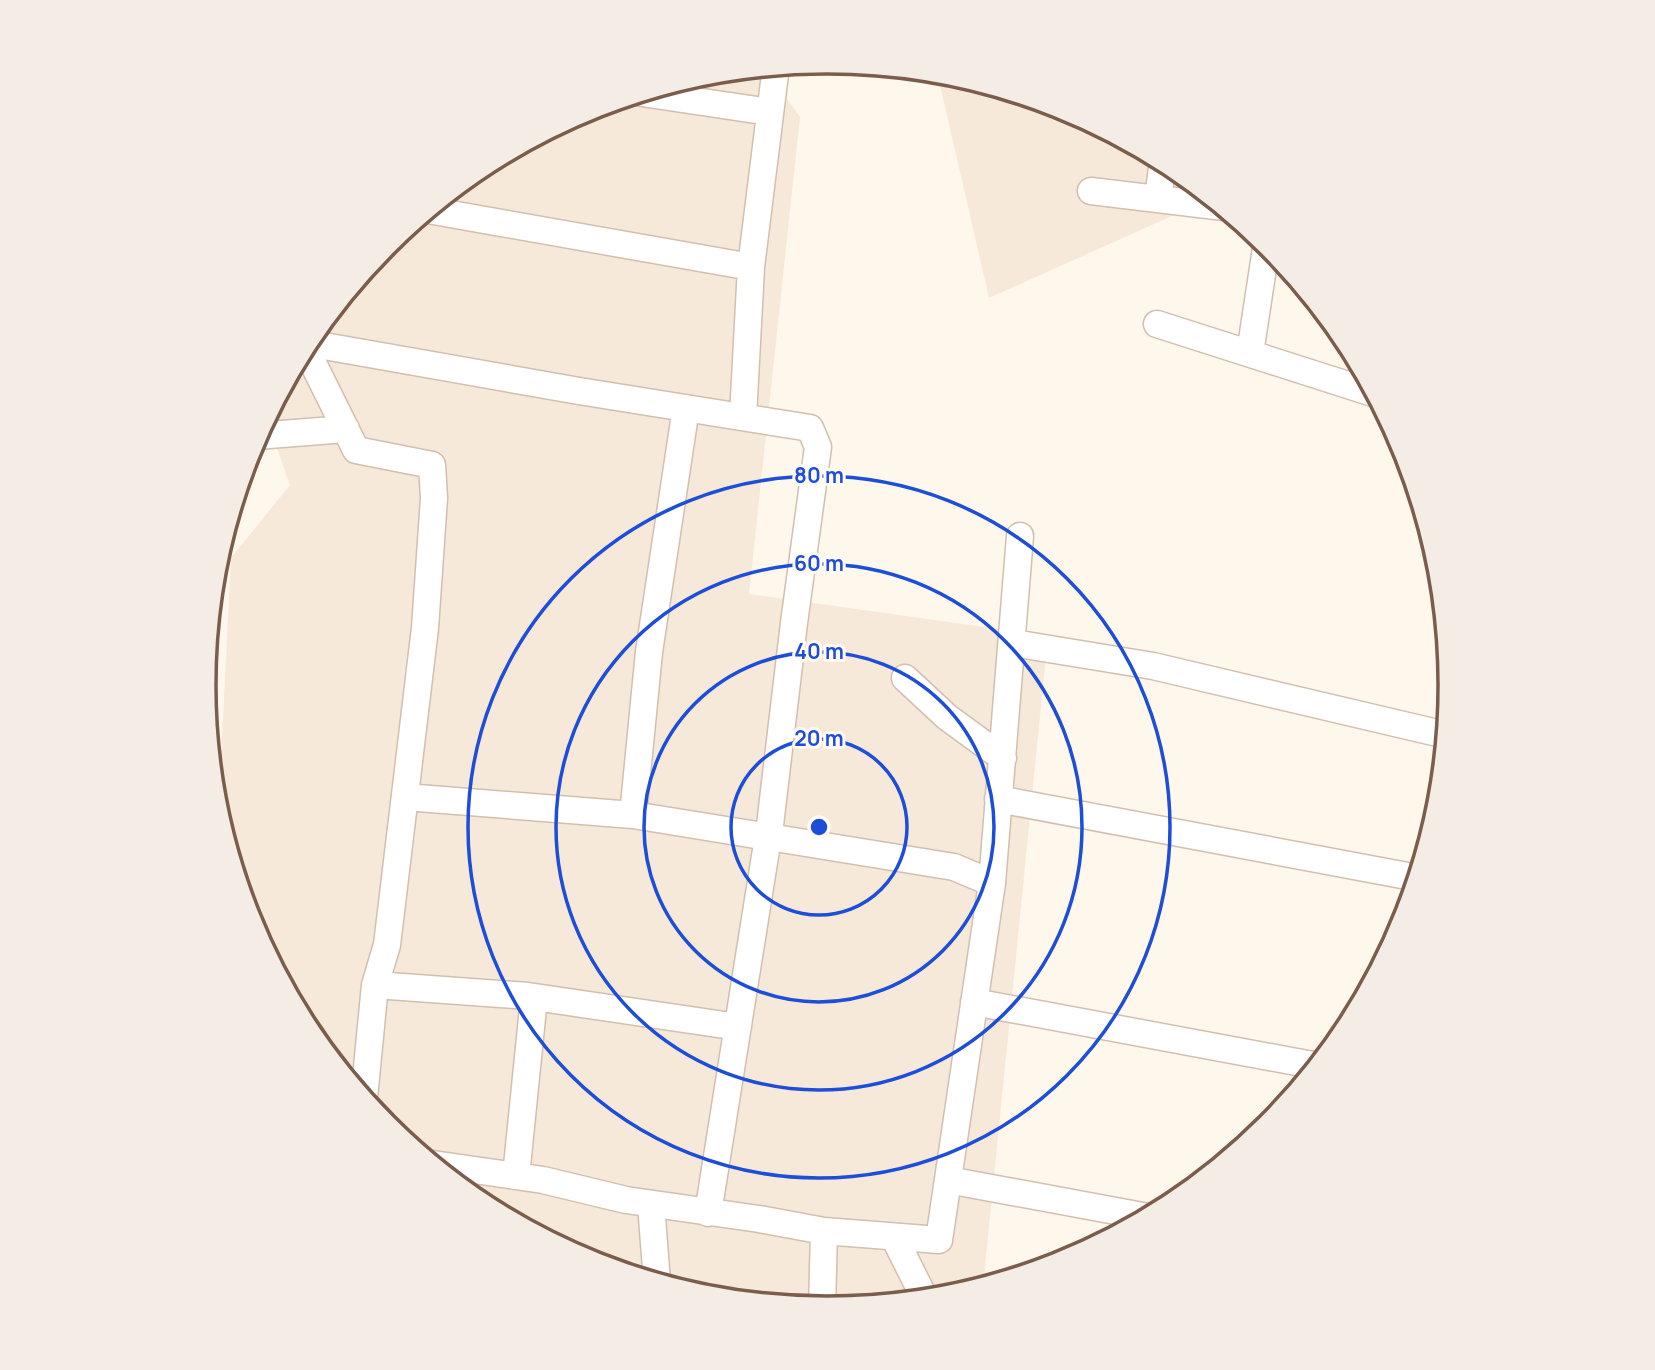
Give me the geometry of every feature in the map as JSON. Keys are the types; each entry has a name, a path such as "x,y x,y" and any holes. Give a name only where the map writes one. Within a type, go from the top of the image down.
{"street":[{"path":"743,417 751,267 775,76"},
{"path":"663,96 770,112"},
{"path":"1158,199 1161,173"},
{"path":"1091,191 1206,205"},
{"path":"440,212 751,267"},
{"path":"1250,353 1265,258"},
{"path":"1157,324 1363,390"},
{"path":"318,347 810,428 818,447 768,837 708,1213"},
{"path":"312,357 356,450 432,465 434,498 425,628 387,945 375,985 365,1085"},
{"path":"633,815 649,652 686,408"},
{"path":"270,435 346,429"},
{"path":"451,1167 516,1176 651,1204 824,1231 939,1240 992,883 1020,536"},
{"path":"1013,643 1153,666 1437,733"},
{"path":"905,678 947,717 1003,758"},
{"path":"405,797 633,815 954,867 992,883"},
{"path":"998,799 1409,876"},
{"path":"375,985 534,998 737,1027"},
{"path":"516,1176 534,998"},
{"path":"974,1002 1307,1064"},
{"path":"948,1180 1134,1214"},
{"path":"651,1204 656,1272"},
{"path":"822,1296 824,1231"},
{"path":"894,1237 920,1289"}],"shaded area":[{"path":"771,77 800,117 749,594 1048,636 984,1276 907,1291 828,1296 748,1291 669,1276 593,1250 522,1215 455,1170 424,1145 368,1088 319,1025 279,955 248,882 221,765 231,558 290,485 271,433 279,415 319,345 342,313 395,253 424,225 455,200 522,155 593,120 669,94 708,85"},
{"path":"940,84 986,94 1062,120 1133,155 1203,202 989,298"}]}
